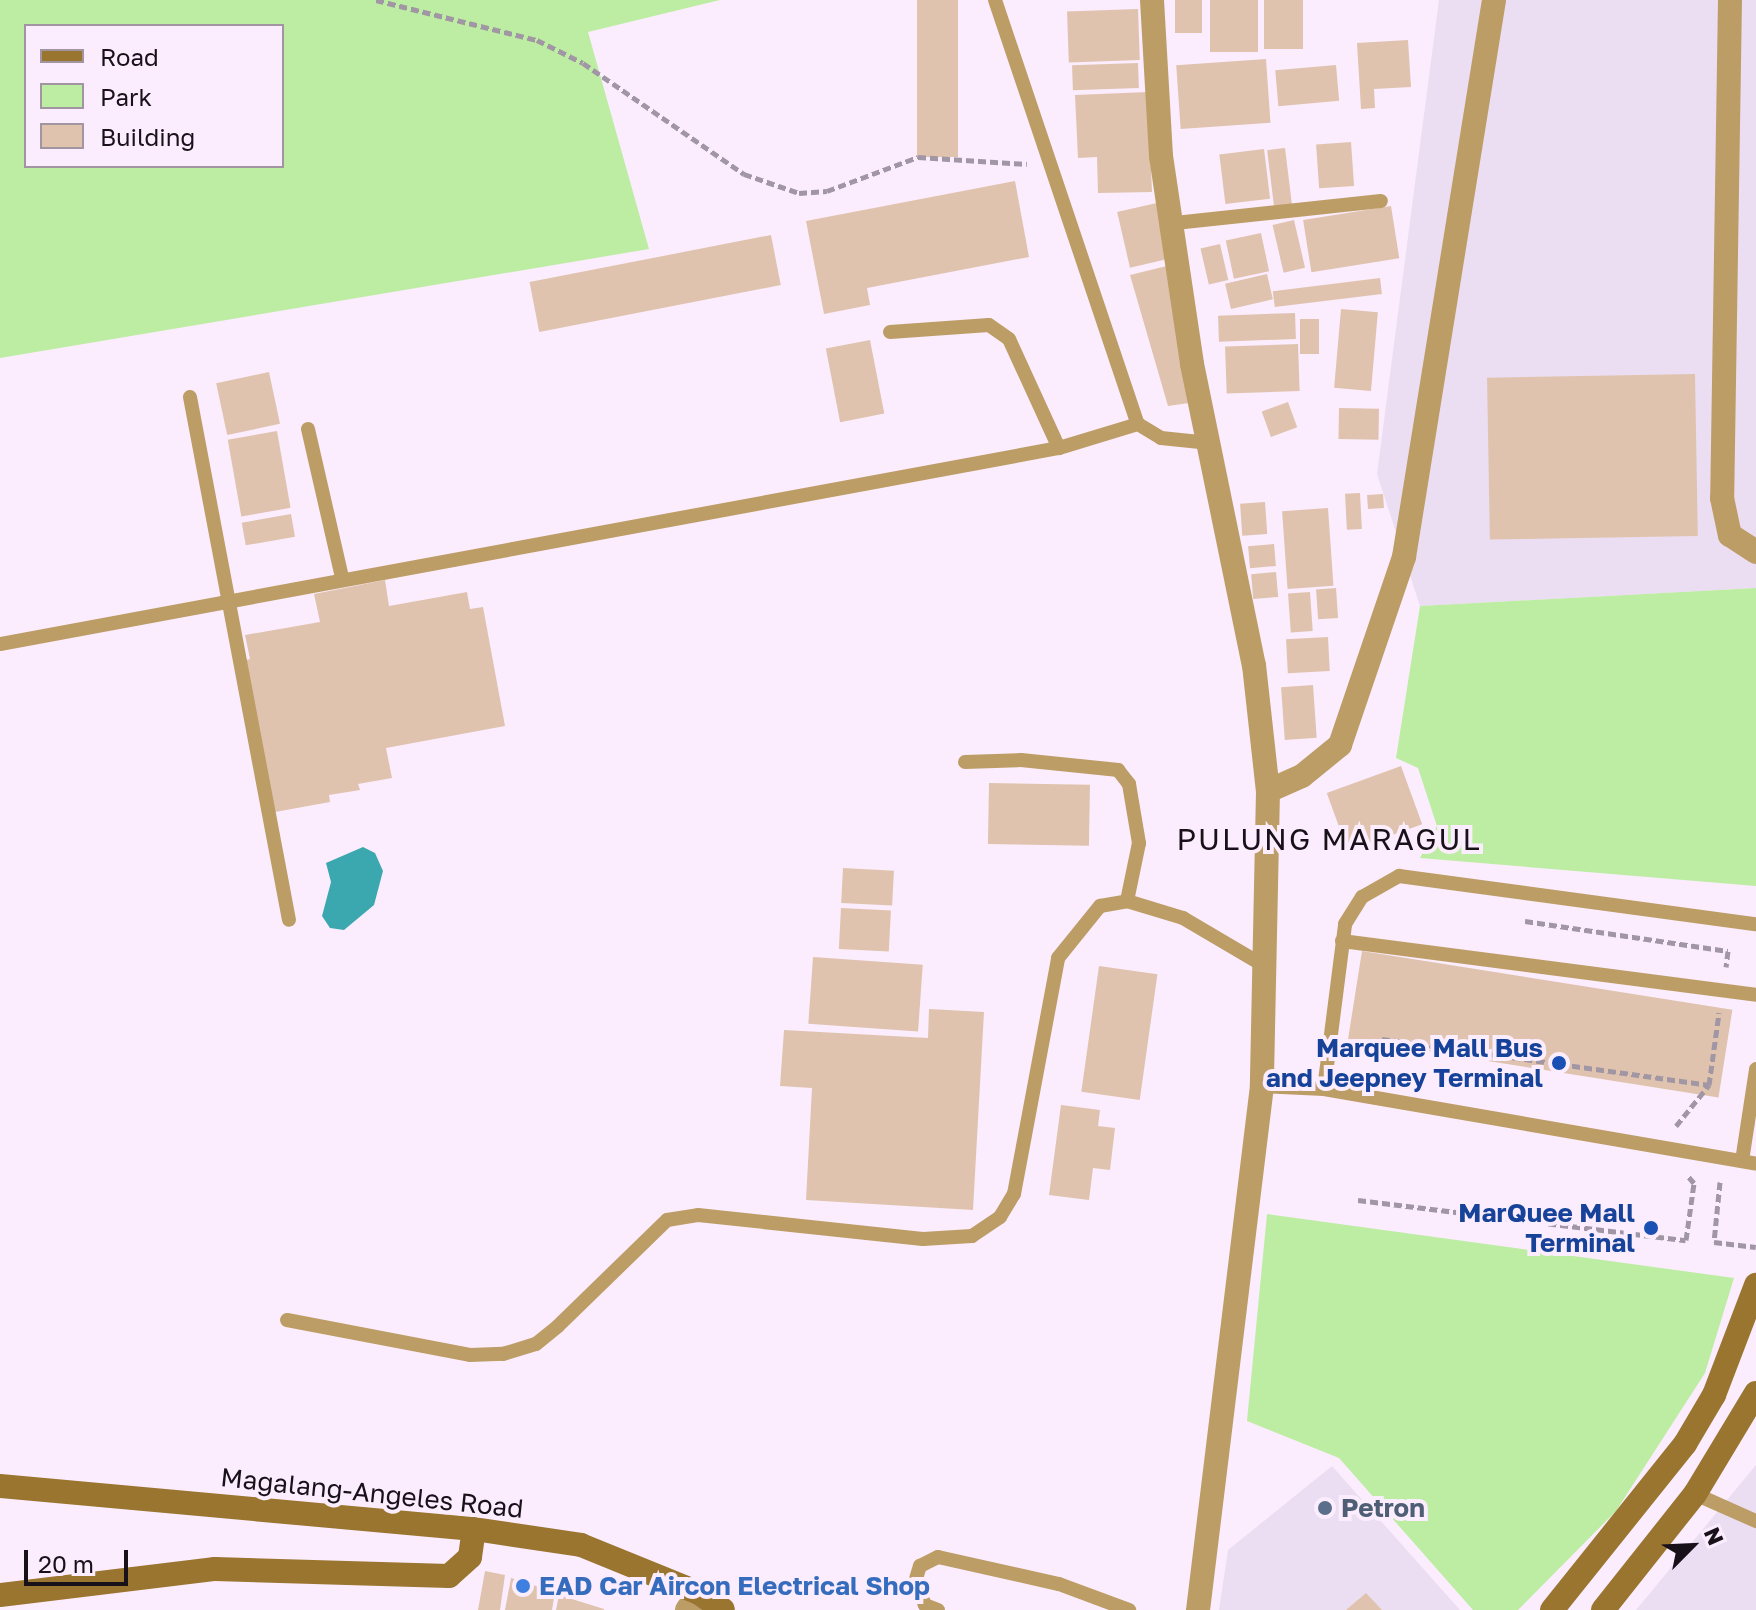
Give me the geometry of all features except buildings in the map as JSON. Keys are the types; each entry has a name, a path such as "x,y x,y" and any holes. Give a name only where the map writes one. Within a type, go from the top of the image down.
{"main road":[{"path":"1552,1610 1685,1444 1714,1395 1756,1285"},
{"path":"1603,1610 1695,1494 1756,1393"},
{"name":"Magalang-Angeles Road","path":"0,1486 474,1529 581,1545 693,1601 723,1610"},
{"path":"0,1595 215,1569 449,1576 470,1557 474,1529"}],"street":[{"path":"1152,0 1161,156 1175,223 1210,443 1254,665 1268,791 1268,968 1262,1086 1198,1610"},
{"path":"1268,791 1302,776 1340,745 1404,557 1494,0"},
{"path":"1730,0 1722,498 1730,535 1756,552"}],"lane":[{"path":"995,0 1051,157 1138,424 1161,438 1210,443"},
{"path":"1175,223 1381,201"},
{"path":"890,332 989,325 1009,339 1059,448"},
{"path":"190,397 225,599 289,920"},
{"path":"0,644 342,577 1059,448 1138,424"},
{"path":"308,429 342,577"},
{"path":"965,762 1021,760 1118,770 1129,784 1139,843 1127,901"},
{"path":"1324,1089 1342,941 1362,897 1399,876 1756,924"},
{"path":"287,1320 470,1355 503,1354 536,1344 667,1220 698,1215 923,1239 972,1236 1000,1217 1014,1194 1058,958 1100,906 1127,901 1183,918 1268,968"},
{"path":"1342,941 1756,995"},
{"path":"1262,1086 1324,1089 1749,1163 1756,1069"},
{"path":"1695,1494 1756,1521"},
{"path":"938,1610 925,1605 915,1582 920,1566 938,1557 1059,1584 1129,1610"}],"path":[{"path":"376,0 537,40 583,63 744,174 799,193 827,191 918,157 1008,167 1051,157"},
{"path":"1514,919 1728,951"},
{"path":"1382,1039 1709,1085"},
{"path":"1723,1157 1714,1242 1756,1247"}],"shaded area":[{"path":"1439,0 1756,0 1756,588 1420,606 1377,474"},
{"path":"1756,1465 1756,1610 1636,1610"},
{"name":"Petron","path":"1332,1466 1460,1610 1219,1610 1228,1550"}],"green space":[{"path":"0,0 720,0 588,32 649,249 0,358"},
{"path":"1756,588 1756,886 1420,858 1437,826 1418,768 1396,758 1420,606"},
{"path":"1267,1214 1734,1278 1705,1373 1616,1511 1518,1610 1473,1610 1339,1458 1247,1421"}],"water":[{"path":"363,847 375,853 383,871 374,905 344,930 330,928 322,916 331,882 326,863"}],"place":[{"name":"Marquee Mall Bus and Jeepney Terminal","path":"1559,1063"},
{"name":"MarQuee Mall Terminal","path":"1651,1228"},
{"name":"Petron","path":"1325,1508"},
{"name":"EAD Car Aircon Electrical Shop","path":"523,1586"}],"district":[{"name":"PULUNG MARAGUL","path":"1329,839"}]}
